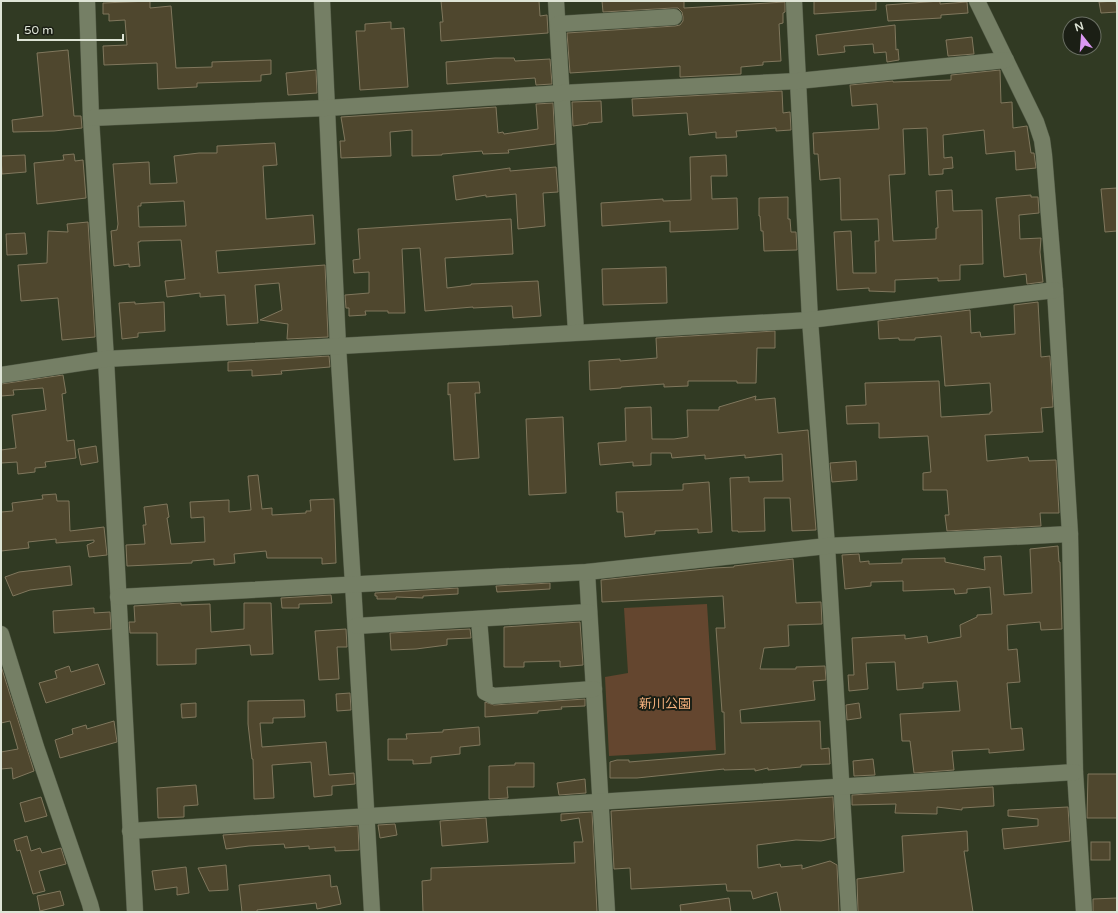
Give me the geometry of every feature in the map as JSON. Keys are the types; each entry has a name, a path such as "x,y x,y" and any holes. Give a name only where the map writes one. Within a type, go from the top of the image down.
{"street":[{"path":"87,1 91,118 106,359 135,912"},
{"path":"322,1 338,346 372,912"},
{"path":"556,1 576,332"},
{"path":"794,1 810,320 827,546 849,912"},
{"path":"977,1 1036,122 1042,140 1054,290 1070,534 1075,772 1084,912"},
{"path":"558,24 674,17"},
{"path":"91,118 327,108 562,93 798,81 1006,60"},
{"path":"1,375 106,359 810,320 1054,290"},
{"path":"118,597 587,572 827,546 1070,534"},
{"path":"587,572 607,912"},
{"path":"356,626 589,612"},
{"path":"479,619 485,692 493,696 594,689"},
{"path":"1,634 36,747 92,912"},
{"path":"130,831 1075,772"}],"green space":[{"name":"新川公園","path":"707,604 716,750 609,756 605,677 628,673 624,608"}],"building":[{"path":"150,1 150,8 171,6 176,68 212,67 212,62 271,60 271,74 261,75 261,81 197,83 197,87 158,89 157,63 104,65 103,46 127,45 125,20 109,21 109,14 103,14 103,3"},
{"path":"441,1 539,1 540,16 547,15 548,33 441,41 440,22 443,22"},
{"path":"602,1 684,1 684,8 785,2 783,23 779,24 781,61 763,62 763,65 741,67 741,74 680,77 680,66 570,73 567,33 675,26 680,25 683,21 682,12 678,8 603,12"},
{"path":"814,1 876,1 876,10 814,14"},
{"path":"940,1 940,4 967,2 968,13 941,15 941,18 888,21 886,5"},
{"path":"1116,1 1117,12 1101,13 1099,2"},
{"path":"391,22 391,29 404,28 408,87 360,90 356,31 365,31 365,24"},
{"path":"895,25 896,50 898,49 899,60 887,62 886,52 874,53 873,44 844,46 845,52 818,55 816,35"},
{"path":"972,37 974,54 948,56 946,40"},
{"path":"68,50 74,116 81,116 82,128 54,131 13,132 12,120 43,116 37,53"},
{"path":"514,58 515,61 550,59 552,84 536,85 535,78 447,84 446,62"},
{"path":"316,70 317,93 288,95 286,73"},
{"path":"1000,70 1001,103 1012,102 1013,128 1027,126 1031,153 1034,153 1036,168 1016,170 1015,151 986,154 984,130 943,135 944,158 952,157 953,168 943,169 943,174 929,175 927,128 903,129 905,174 889,175 893,241 936,239 936,228 938,228 936,191 952,190 953,211 982,210 983,264 960,265 960,280 938,281 938,278 895,280 895,292 869,291 869,288 837,290 834,232 851,231 853,273 876,273 875,241 879,241 878,219 841,220 840,178 820,180 818,154 814,154 813,133 879,129 877,104 852,106 850,85 893,81 951,80 951,75"},
{"path":"782,91 783,113 790,112 791,130 776,131 776,128 736,131 737,137 716,138 716,132 689,135 687,113 633,116 632,99"},
{"path":"601,101 602,122 573,126 572,102"},
{"path":"553,103 555,144 508,150 509,153 483,154 482,151 412,156 412,130 390,132 391,156 341,158 340,141 345,141 341,117 496,107 498,133 503,132 504,134 538,129 536,104"},
{"path":"275,143 277,165 263,166 266,219 313,215 315,244 216,251 218,273 325,265 328,337 287,339 288,324 260,320 282,310 279,283 255,285 258,323 227,325 225,295 200,297 200,293 167,297 165,281 185,279 181,240 140,241 138,242 140,266 129,267 129,264 114,266 111,231 117,230 118,224 113,164 149,162 150,184 177,183 174,156 199,153 217,153 217,146","holes":["184,201 186,226 139,227 138,206 141,206 141,203"]},
{"path":"74,154 75,161 83,160 86,198 37,204 34,163 64,160 63,155"},
{"path":"25,155 26,172 2,174 1,156"},
{"path":"726,155 727,176 711,176 712,199 737,198 738,229 670,232 670,221 602,226 601,203 663,199 663,201 691,200 690,157"},
{"path":"556,167 558,192 543,193 545,226 518,229 516,194 486,197 486,195 456,200 453,176 510,168 510,171"},
{"path":"1117,188 1117,231 1105,232 1101,189"},
{"path":"1031,195 1031,197 1038,197 1039,213 1019,215 1020,239 1041,238 1040,252 1043,282 1027,284 1026,274 1004,277 996,198"},
{"path":"788,197 788,219 790,219 791,232 796,232 797,250 764,251 763,231 761,231 759,216 759,198"},
{"path":"511,219 513,254 445,258 447,288 471,284 538,281 541,316 513,318 512,306 473,307 425,311 420,248 402,249 405,313 365,311 366,315 349,316 349,308 346,308 345,295 369,293 369,272 354,273 353,260 360,259 358,229"},
{"path":"88,222 95,337 62,340 58,298 21,301 18,265 47,263 48,231 68,232 67,224"},
{"path":"25,233 27,254 7,255 6,234"},
{"path":"666,267 667,303 603,305 602,269"},
{"path":"135,302 135,304 164,302 165,331 138,333 138,337 122,339 119,303"},
{"path":"1038,302 1041,357 1050,356 1053,407 1041,408 1043,432 985,435 987,461 1028,457 1029,461 1056,460 1059,513 1040,513 1041,526 947,531 945,515 949,515 947,490 923,490 923,473 931,472 928,436 879,438 879,423 847,424 846,406 866,405 865,383 939,381 941,417 990,414 990,412 992,412 990,383 945,386 941,336 915,338 915,340 899,340 899,338 879,339 878,321 970,310 971,333 980,332 981,337 1015,334 1014,305"},
{"path":"775,331 775,348 757,348 756,383 737,383 737,381 688,381 688,386 664,387 664,384 590,390 589,361 620,359 620,361 657,358 656,338"},
{"path":"329,356 330,367 281,371 282,374 252,376 252,370 228,371 228,362"},
{"path":"63,375 66,393 62,394 67,441 74,440 76,458 45,462 46,467 35,468 35,472 18,474 17,462 1,463 1,450 16,448 12,415 46,410 43,388 13,390 14,395 1,396 1,384"},
{"path":"479,382 480,393 475,393 479,458 454,460 448,383"},
{"path":"756,396 755,400 775,398 778,433 808,430 816,530 792,531 790,498 764,498 765,531 732,531 730,478 749,477 749,482 783,481 782,454 745,458 745,455 705,459 705,455 672,458 671,453 651,453 651,465 633,466 633,462 600,465 598,443 626,441 625,408 651,407 652,439 674,439 688,437 687,410 719,410 719,407"},
{"path":"563,417 566,493 529,495 526,419"},
{"path":"96,446 98,462 81,465 78,449"},
{"path":"856,461 857,480 832,482 830,463"},
{"path":"258,475 262,509 272,508 272,515 306,513 306,511 311,511 310,500 334,499 336,563 322,564 322,558 267,558 266,551 234,554 235,563 214,565 214,559 192,561 192,563 127,566 126,545 145,544 143,525 146,525 144,507 167,504 169,517 167,518 171,544 205,542 204,517 191,518 190,502 229,500 229,512 251,510 248,476"},
{"path":"709,482 712,532 698,533 698,529 655,531 655,534 625,537 623,512 617,512 616,492 683,490 683,484"},
{"path":"56,494 57,501 69,501 70,531 104,527 107,555 89,557 87,545 94,542 94,540 56,543 56,539 28,542 29,548 1,551 1,512 13,511 12,503 43,499 42,495"},
{"path":"1058,546 1060,562 1062,629 1041,630 1040,622 1007,625 1008,650 1017,649 1020,682 1007,683 1011,729 1022,728 1024,750 989,753 989,749 952,751 954,770 914,773 910,741 902,741 900,714 960,711 957,681 923,683 923,688 897,690 895,662 866,663 868,689 849,691 848,675 854,675 852,638 905,635 905,639 927,636 928,643 961,637 960,625 977,617 977,615 992,614 990,587 967,589 967,593 955,594 954,589 903,591 903,581 871,582 871,586 845,589 842,555 859,554 860,562 869,561 869,564 902,563 902,559 945,558 945,562 985,570 984,557 1001,556 1004,595 1032,593 1030,549"},
{"path":"793,559 796,603 821,602 822,624 788,625 789,646 764,648 760,669 796,669 796,667 825,666 826,680 813,681 815,700 740,710 741,723 820,721 821,749 829,748 830,764 801,765 801,767 768,770 768,768 755,771 755,769 724,769 637,778 610,778 610,762 617,760 629,760 629,762 725,754 724,712 722,712 716,628 725,628 723,596 602,602 601,580 734,567"},
{"path":"70,566 72,585 30,590 13,596 5,577 19,572"},
{"path":"550,583 550,589 497,592 496,586"},
{"path":"458,588 458,594 423,596 423,598 396,597 396,599 377,599 377,596 375,596 375,593"},
{"path":"331,595 332,603 299,604 299,608 282,608 281,598"},
{"path":"181,603 181,605 210,604 211,632 244,629 244,603 271,603 273,654 251,655 250,645 196,649 196,664 157,665 157,633 130,633 129,622 135,622 134,606"},
{"path":"94,608 94,613 110,612 111,629 54,633 53,611"},
{"path":"580,622 583,665 560,667 560,661 524,662 524,667 504,667 504,627"},
{"path":"346,629 347,647 337,647 339,679 319,680 315,631"},
{"path":"470,629 471,638 447,639 447,645 416,649 391,650 390,633"},
{"path":"98,664 105,684 46,703 39,683 57,678 55,671 69,666 71,672"},
{"path":"1,666 34,771 13,779 12,768 1,769 1,752 18,749 10,721 1,723"},
{"path":"350,693 351,710 337,711 336,694"},
{"path":"585,699 585,706 561,707 562,709 538,711 538,713 485,717 485,702 494,705"},
{"path":"304,700 305,717 273,718 273,723 260,723 262,747 326,742 329,775 354,773 355,784 332,786 332,795 314,797 311,762 272,765 274,798 254,799 253,759 248,724 248,701"},
{"path":"196,703 196,717 182,718 181,704"},
{"path":"859,703 861,718 847,720 846,705"},
{"path":"114,721 117,742 60,758 55,740 73,734 72,729 86,725 87,729"},
{"path":"479,727 480,745 460,747 460,754 431,757 431,763 413,764 413,760 388,760 388,739 407,739 406,734 443,732 443,730"},
{"path":"873,759 875,775 854,776 853,761"},
{"path":"515,763 534,763 534,787 507,787 508,798 489,799 489,766 515,765"},
{"path":"1088,774 1117,774 1117,818 1087,818"},
{"path":"585,779 586,793 559,795 557,783"},
{"path":"196,785 198,805 184,806 184,817 158,818 157,788"},
{"path":"993,787 994,806 962,808 962,810 937,807 937,814 895,813 896,804 852,805 852,795"},
{"path":"41,797 47,816 25,822 20,803"},
{"path":"833,797 835,838 821,841 796,840 757,845 758,868 780,864 781,867 802,865 802,869 830,861 837,865 839,912 781,912 777,892 753,899 751,891 727,891 726,884 631,889 630,868 614,869 611,811"},
{"path":"1068,807 1070,841 1004,849 1002,829 1038,826 1038,819 1008,816 1008,810"},
{"path":"592,812 597,912 423,912 422,881 431,880 431,868 575,863 574,842 583,842 579,818 561,821 561,814"},
{"path":"486,818 488,842 442,846 440,821"},
{"path":"395,824 397,835 380,838 378,825"},
{"path":"358,826 359,850 335,851 335,847 309,849 309,846 285,848 284,844 226,849 223,835"},
{"path":"967,831 968,851 964,851 973,912 858,912 857,879 904,872 902,836"},
{"path":"27,836 31,851 40,848 42,853 61,848 66,864 39,871 45,891 33,894 20,850 17,851 14,840"},
{"path":"1091,842 1110,842 1110,860 1091,860"},
{"path":"226,865 228,890 209,891 198,868"},
{"path":"186,867 189,893 177,895 177,887 155,890 152,871"},
{"path":"330,875 331,887 337,886 341,904 317,909 316,903 257,910 257,912 242,912 239,885"},
{"path":"60,891 64,905 40,911 37,896"},
{"path":"729,898 731,912 681,912 680,905"},
{"path":"1117,898 1117,912 1093,912 1093,899"}]}
